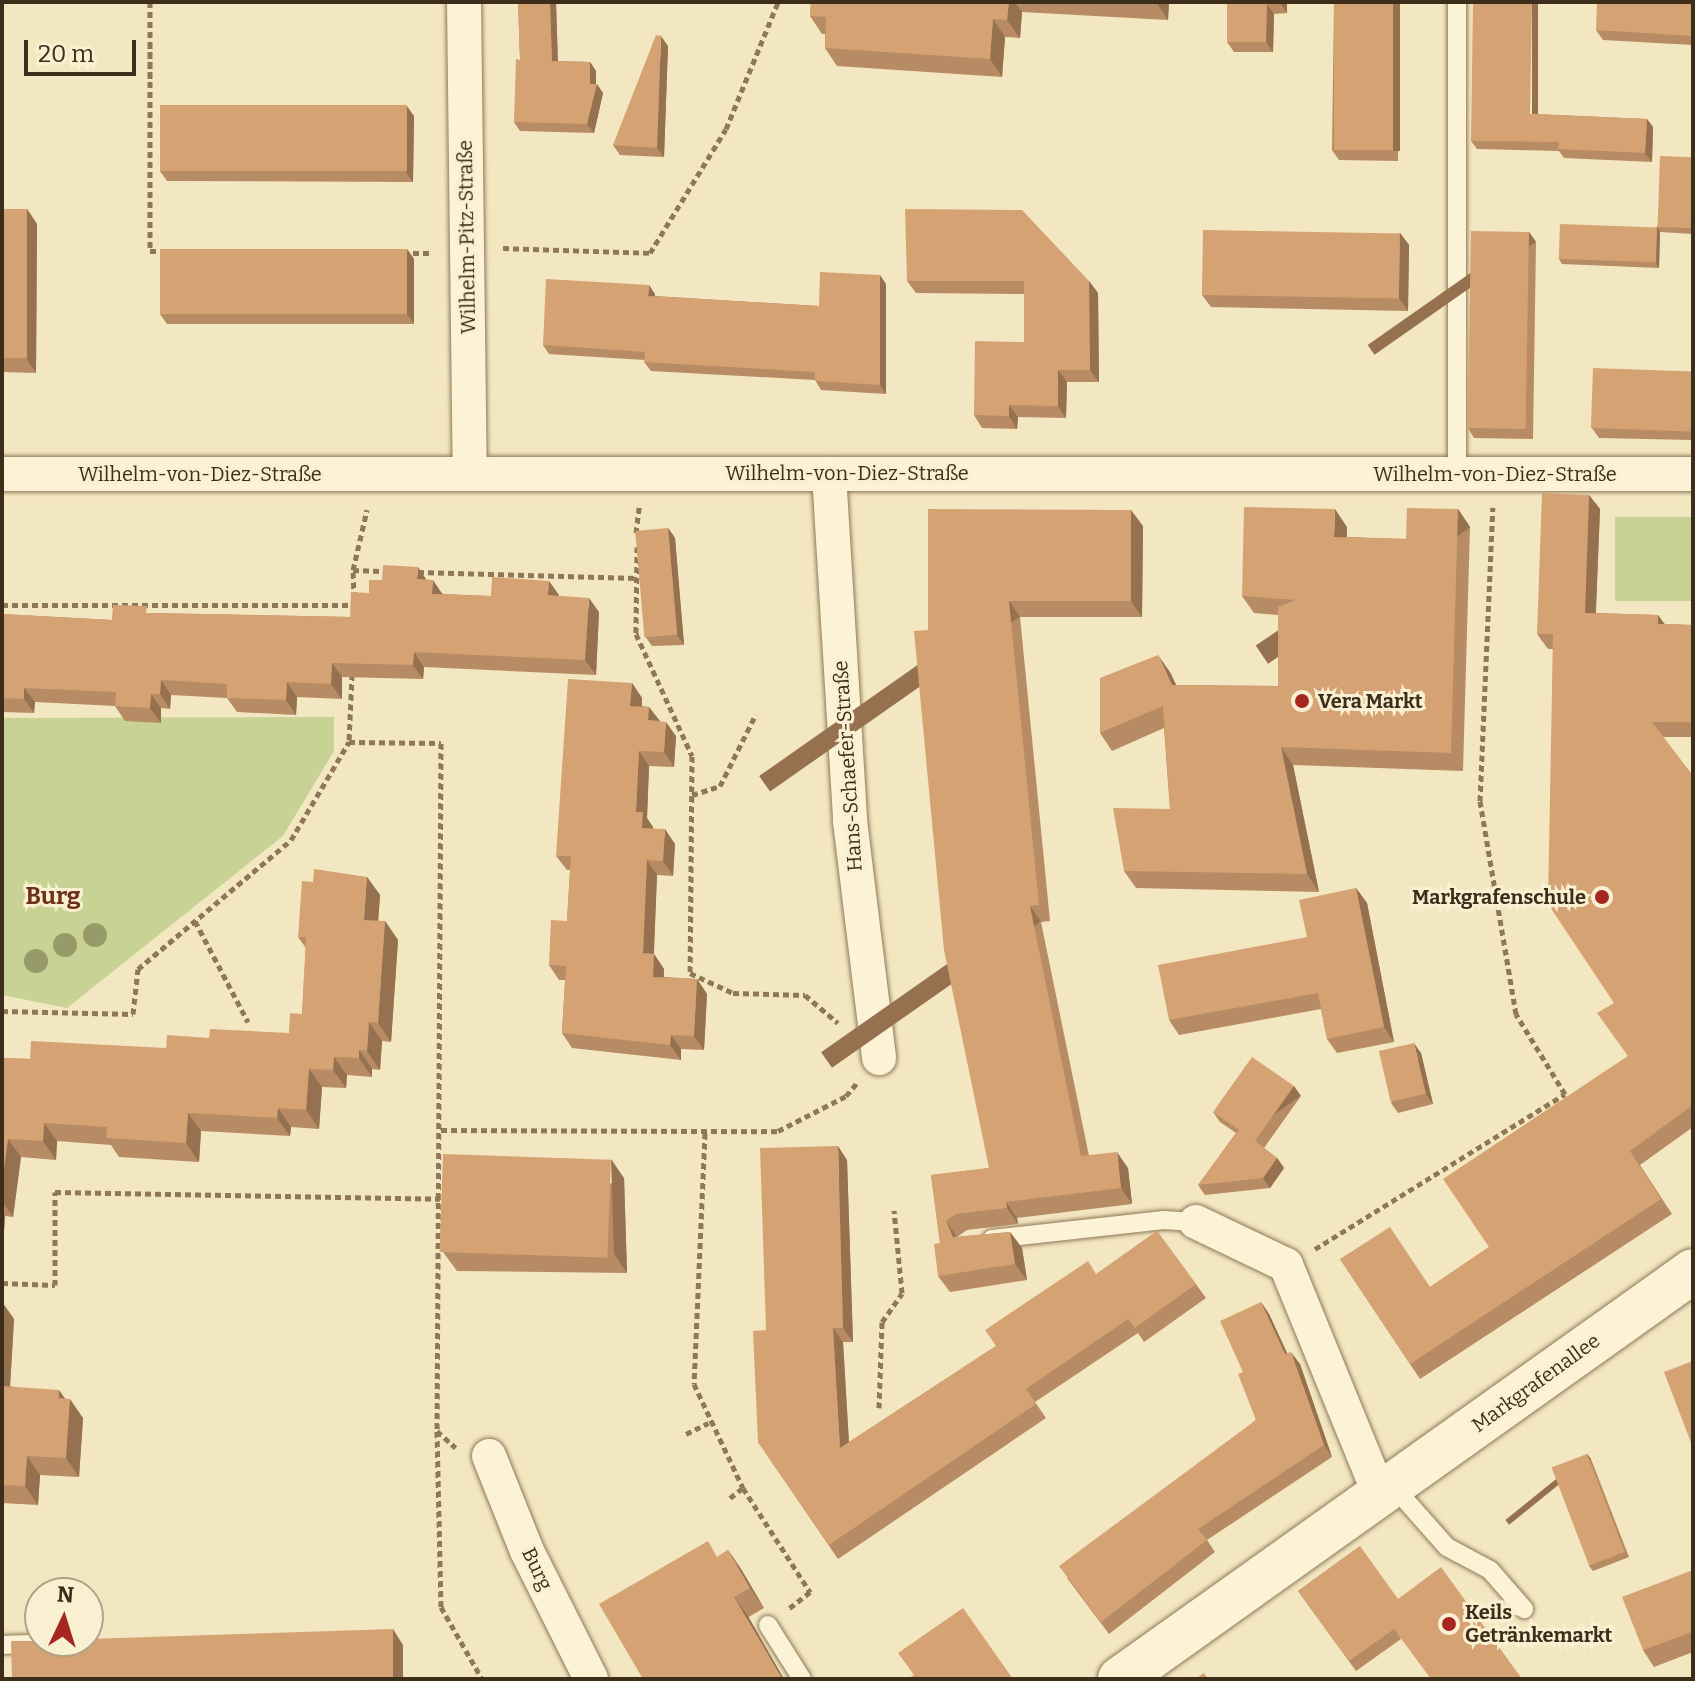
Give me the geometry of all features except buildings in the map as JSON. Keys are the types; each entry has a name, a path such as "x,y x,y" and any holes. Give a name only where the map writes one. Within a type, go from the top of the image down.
{"street":[{"name":"Wilhelm-Pitz-Straße","path":"464,2 470,473"},
{"name":"Wilhelm-von-Diez-Straße","path":"2,474 1693,474"},
{"name":"Hans-Schaefer-Straße","path":"829,474 850,821 879,1058"},
{"path":"1196,1222 1286,1265 1386,1490"},
{"name":"Markgrafenallee","path":"1120,1679 1693,1271"},
{"name":"Burg","path":"477,1456 591,1679"}],"lane":[{"path":"1457,2 1457,474"},
{"path":"968,1242 1164,1220 1196,1222"},
{"path":"1386,1490 1447,1547 1490,1570 1524,1609"},
{"path":"768,1625 802,1679"},
{"path":"2,1645 24,1645"}],"path":[{"path":"150,2 150,251 181,251"},
{"path":"387,253 466,250 650,253 726,129 778,2"},
{"path":"441,1130 778,1131 846,1096 879,1058 805,995 733,993 690,973 692,756 636,634 643,473"},
{"path":"1286,1265 1565,1094 1516,1014 1480,801 1494,474"},
{"path":"353,616 353,570 366,526 368,475"},
{"path":"353,570 637,578"},
{"path":"2,605 354,605"},
{"path":"2,1011 133,1014 138,969 291,840 349,742 352,674"},
{"path":"692,795 720,786 756,714"},
{"path":"349,742 441,743 437,1431 441,1607 482,1679"},
{"path":"195,921 248,1022"},
{"path":"705,1133 694,1384 709,1423 743,1488 810,1592 768,1625"},
{"path":"2,1283 55,1285 55,1192 440,1199"},
{"path":"879,1408 882,1322 902,1293 894,1210"},
{"path":"686,1434 709,1423"},
{"path":"437,1431 477,1456"},
{"path":"730,1498 743,1488"}],"green space":[{"path":"1615,517 1693,517 1693,601 1615,601"},
{"path":"334,717 334,751 283,836 67,1008 2,995 2,718"}],"place":[{"name":"Vera Markt","path":"1302,701"},
{"name":"Markgrafenschule","path":"1602,897"},
{"name":"Keils Getränkemarkt","path":"1449,1624"}],"district":[{"name":"Burg","path":"53,897"}]}
